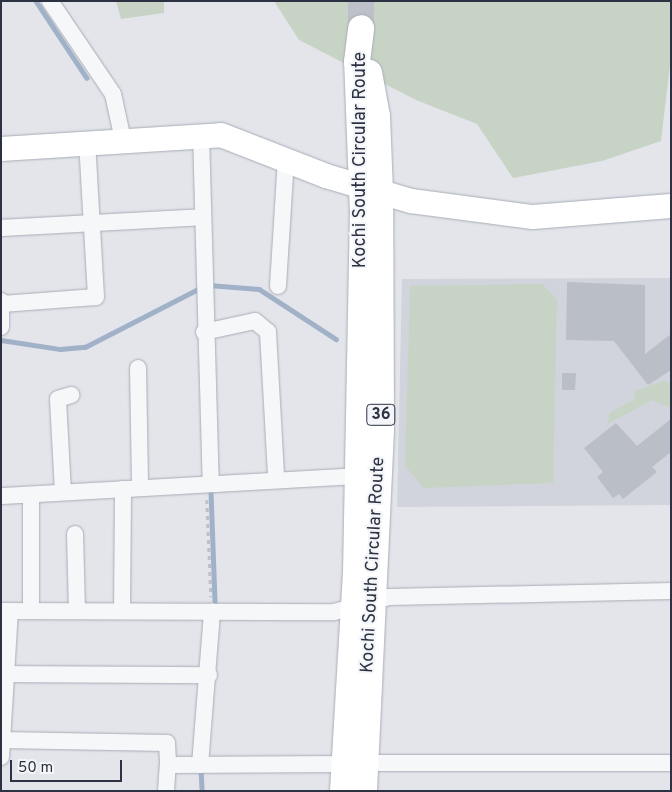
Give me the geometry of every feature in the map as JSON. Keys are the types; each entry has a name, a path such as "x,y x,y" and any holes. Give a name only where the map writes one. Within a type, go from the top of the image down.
{"main road":[{"name":"Kochi South Circular Route","path":"344,791 355,764 364,604 381,430 371,189 357,62 361,34"},
{"name":"Kochi South Circular Route","path":"364,604 357,476 371,189"},
{"name":"Kochi South Circular Route","path":"355,764 364,791"}],"street":[{"path":"50,1 114,94 123,140"},
{"path":"201,134 204,332 209,483"},
{"path":"1,149 201,134 246,142 371,189 410,201 533,217 671,206"},
{"path":"1,327 1,302 96,297 87,143"},
{"path":"278,286 286,158"},
{"path":"1,228 203,217"},
{"path":"204,332 255,321 268,332 276,477"},
{"path":"138,368 140,486"},
{"path":"63,492 58,399 71,395"},
{"path":"2,491 31,495 276,477 357,476"},
{"path":"122,610 123,489"},
{"path":"31,495 31,611"},
{"path":"75,534 76,610"},
{"path":"1,757 6,611 334,612 364,604 467,593 671,591"},
{"path":"200,765 209,675 212,611"},
{"path":"4,674 209,675"},
{"path":"2,740 167,743 166,791"},
{"path":"168,765 671,763"}],"path":[{"path":"209,483 212,611"}],"shaded area":[{"path":"671,278 671,505 397,507 402,279"}],"green space":[{"path":"116,1 164,1 164,13 121,19"},
{"path":"274,1 671,1 671,57 661,141 602,161 513,178 477,124 416,100 299,40"},
{"path":"542,284 557,299 553,483 424,488 405,466 410,286"},
{"path":"663,381 671,383 671,408 652,400 608,424 609,413 634,400 635,391"}],"building":[{"path":"567,282 645,285 645,354 671,334 671,370 648,385 614,341 566,340"},
{"path":"562,373 576,373 575,390 562,390"},
{"path":"671,419 671,452 652,467 657,472 623,499 619,494 613,498 597,477 603,472 584,448 616,423 637,446"}],"waterway":[{"path":"36,1 87,78"},
{"path":"209,285 259,289 336,339"},
{"path":"1,340 60,349 85,347 202,287"},
{"path":"211,492 215,602"},
{"path":"201,769 202,791"}],"tunnel":[{"path":"361,1 361,28"}]}
